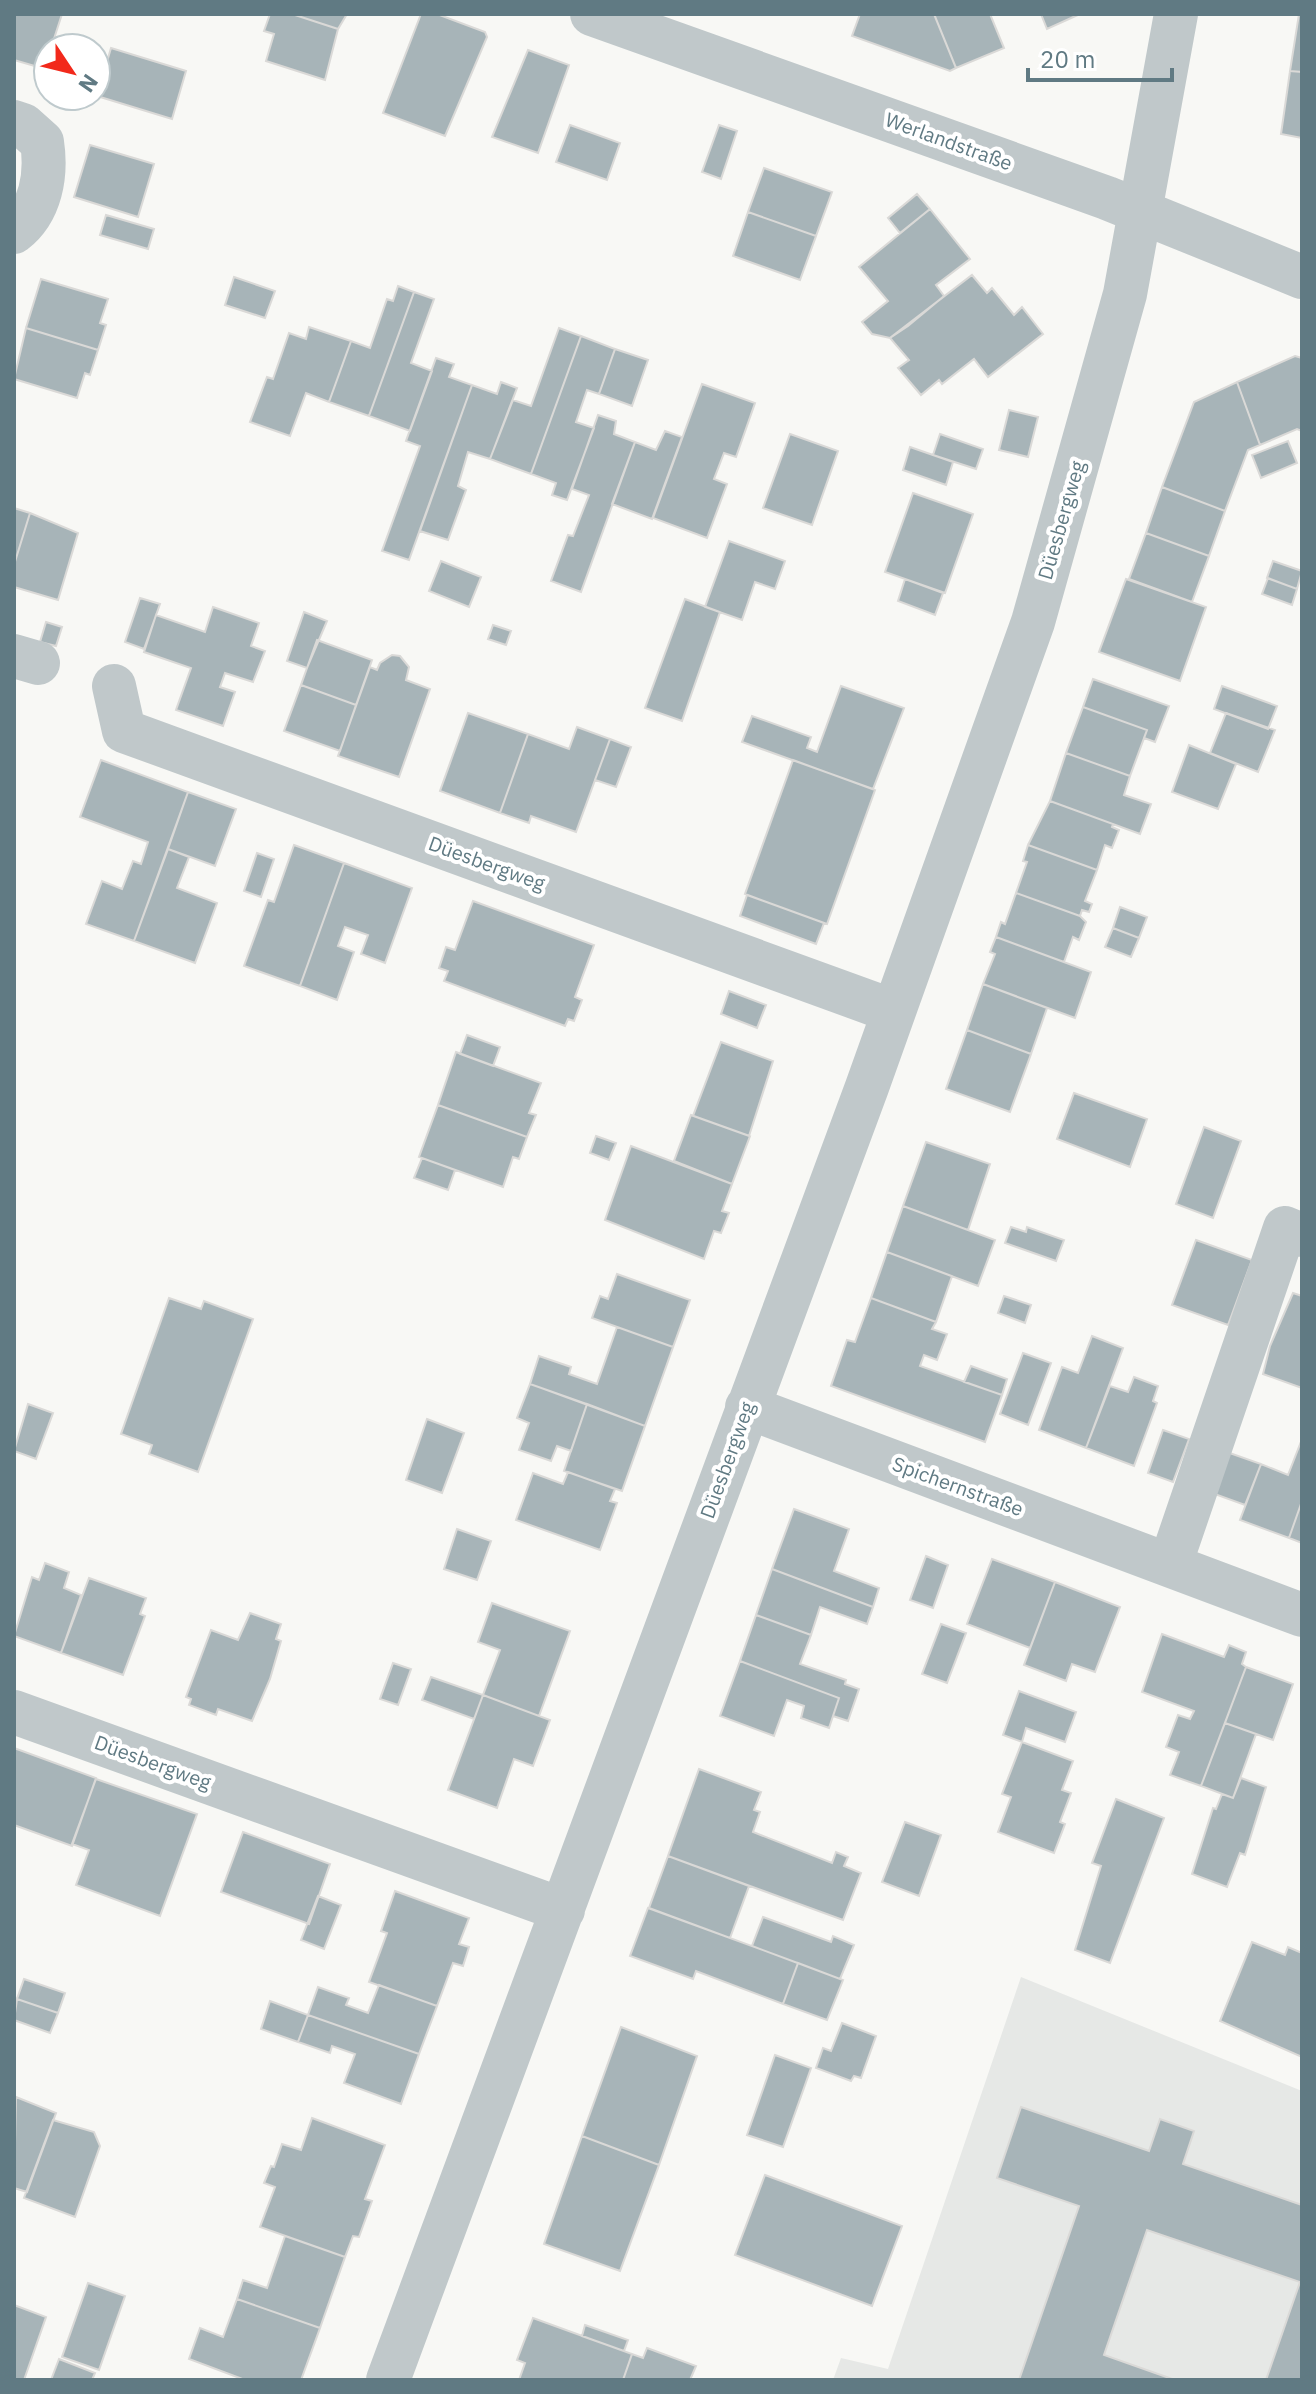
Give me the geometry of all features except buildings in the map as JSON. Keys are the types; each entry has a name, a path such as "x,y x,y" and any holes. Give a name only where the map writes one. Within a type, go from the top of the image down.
{"street":[{"name":"Werlandstraße","path":"592,14 1140,211 1302,277"},
{"name":"Düesbergweg","path":"388,2380 893,1011 1033,622 1125,294 1176,14"},
{"path":"14,122 23,125 42,142 46,168 30,219 14,232"},
{"name":"Düesbergweg","path":"114,686 124,731 893,1011"},
{"path":"1170,1565 1285,1228 1302,1235"},
{"name":"Spichernstraße","path":"747,1407 1302,1615"},
{"name":"Düesbergweg","path":"14,1712 563,1910"}],"shaded area":[{"path":"1021,1977 1302,2091 1302,2380 833,2380 841,2358 888,2369"}]}
